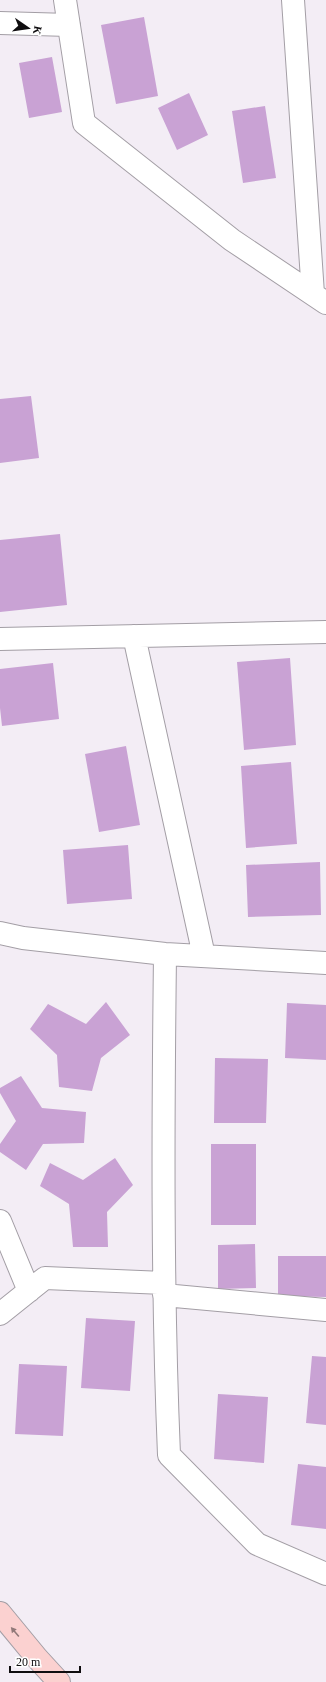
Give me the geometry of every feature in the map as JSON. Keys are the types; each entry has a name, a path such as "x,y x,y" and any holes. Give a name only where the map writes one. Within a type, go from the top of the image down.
{"main road":[{"path":"0,1613 37,1658 60,1682"}],"street":[{"path":"65,0 84,123 232,240 319,298"},
{"path":"292,0 319,298"},
{"path":"0,23 69,25"},
{"path":"0,639 326,632"},
{"path":"134,636 204,956"},
{"path":"0,933 23,938 165,954 326,963"},
{"path":"0,941 23,938"},
{"path":"165,954 163,1135 164,1289 169,1455 257,1544 326,1574"},
{"path":"0,1221 29,1291"},
{"path":"0,1314 45,1278 164,1289 326,1310"}],"building":[{"path":"144,17 158,96 116,104 101,25"},
{"path":"52,57 62,112 29,118 19,63"},
{"path":"189,93 208,135 177,150 158,108"},
{"path":"265,106 276,178 243,183 232,111"},
{"path":"31,396 39,458 0,463 0,399"},
{"path":"60,534 67,605 0,612 0,540"},
{"path":"290,658 296,745 244,750 237,662"},
{"path":"53,663 59,719 2,726 0,708 0,669"},
{"path":"126,746 140,825 99,832 85,754"},
{"path":"291,762 297,844 246,848 241,766"},
{"path":"128,845 132,899 67,904 63,850"},
{"path":"320,862 321,915 248,917 246,865"},
{"path":"106,1002 130,1035 101,1058 92,1091 59,1087 57,1055 30,1029 48,1004 86,1024"},
{"path":"287,1003 326,1005 326,1060 285,1058"},
{"path":"215,1058 268,1059 266,1123 214,1123"},
{"path":"21,1076 42,1108 86,1112 84,1143 43,1144 26,1170 0,1152 0,1144 16,1121 0,1093 0,1088"},
{"path":"211,1144 256,1144 256,1225 211,1225"},
{"path":"115,1158 133,1185 107,1212 108,1247 73,1247 69,1204 40,1186 50,1163 83,1180"},
{"path":"255,1244 256,1288 218,1289 218,1245"},
{"path":"278,1256 326,1256 326,1297 278,1296"},
{"path":"86,1318 135,1321 130,1391 81,1388"},
{"path":"312,1356 326,1357 326,1425 306,1423"},
{"path":"19,1364 67,1366 63,1436 15,1434"},
{"path":"218,1394 268,1397 264,1463 214,1459"},
{"path":"298,1464 326,1467 326,1529 291,1525"}]}
